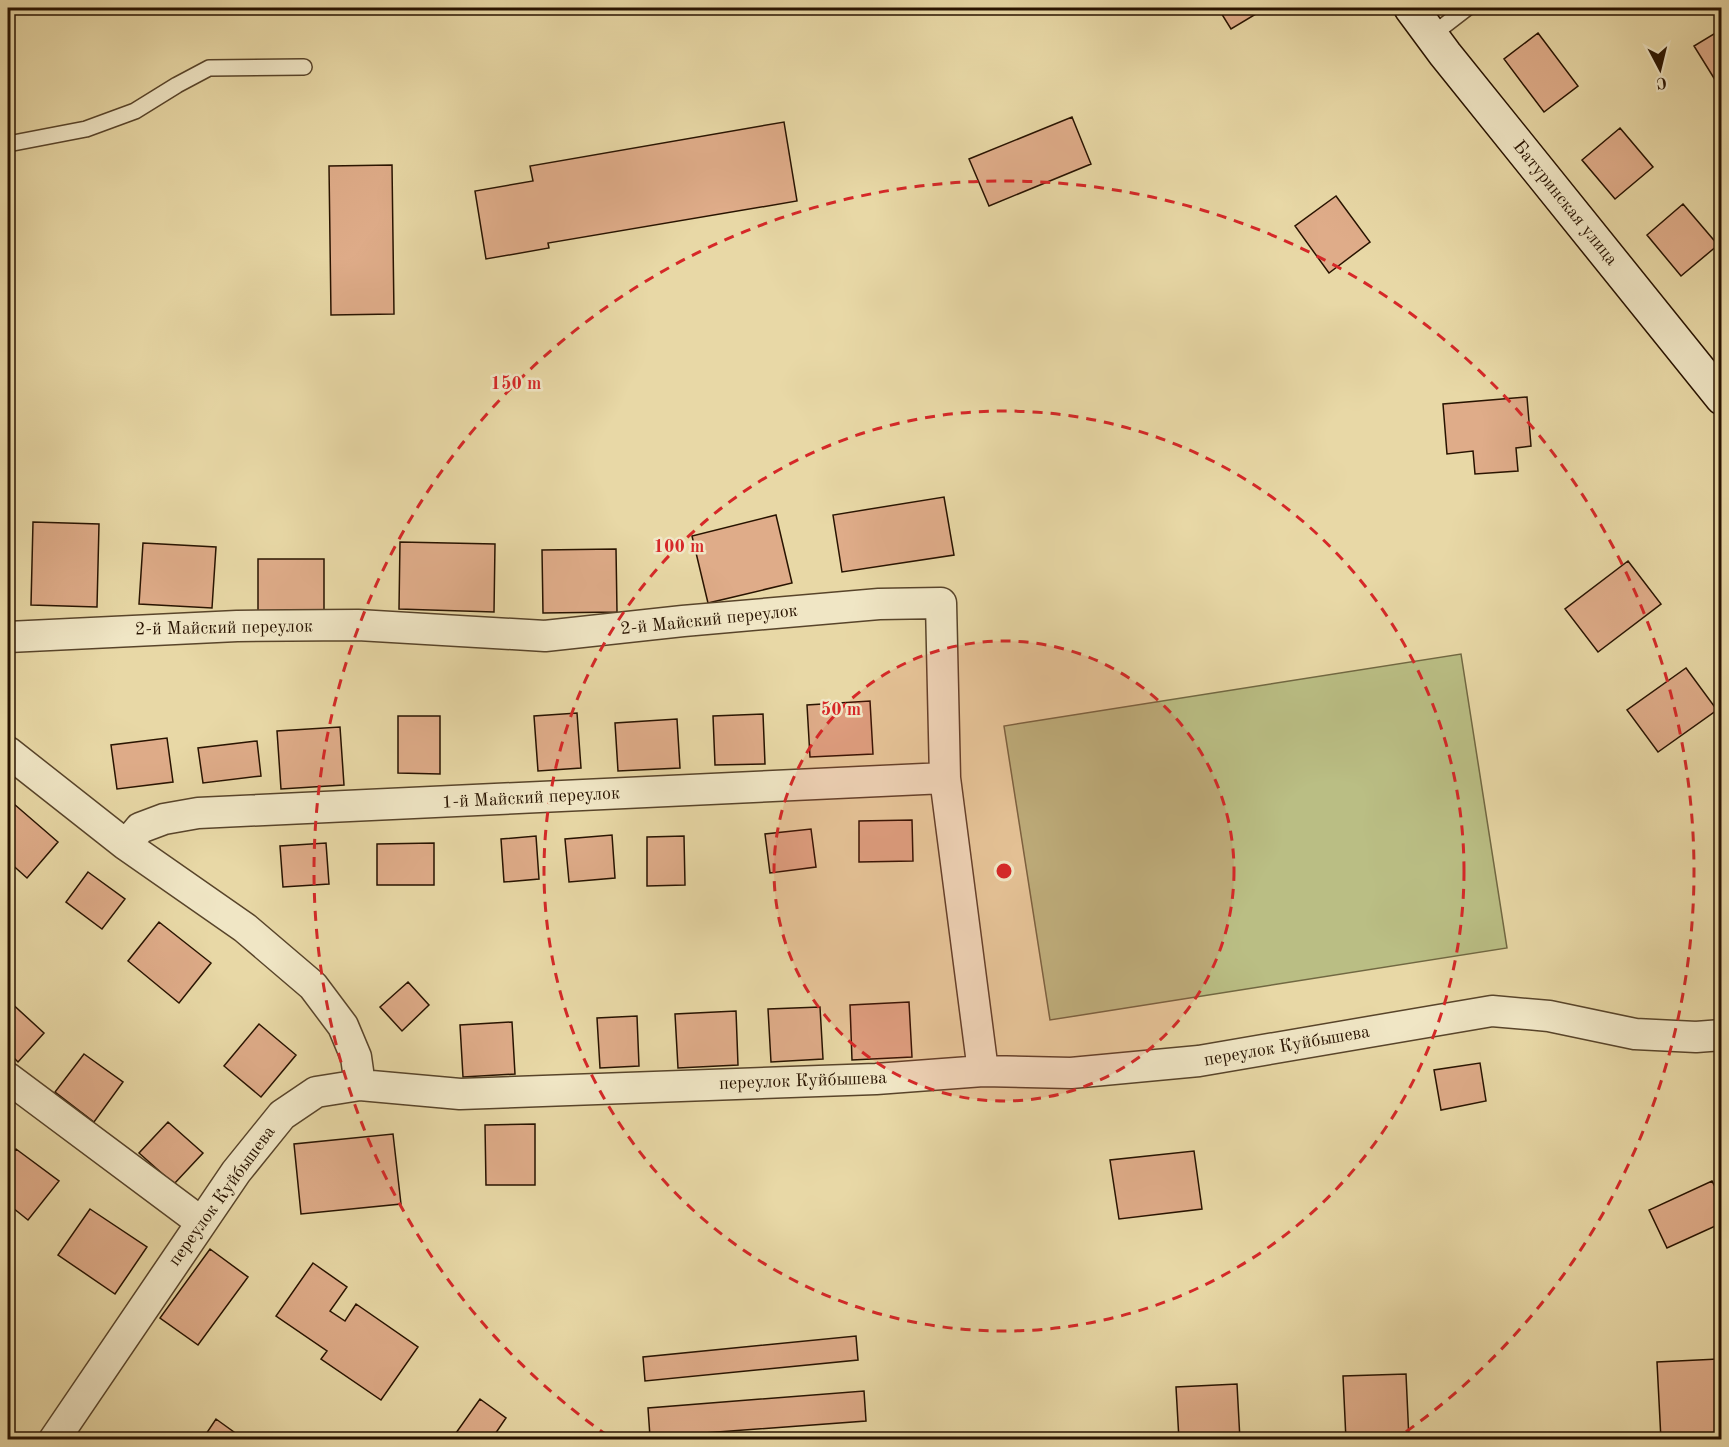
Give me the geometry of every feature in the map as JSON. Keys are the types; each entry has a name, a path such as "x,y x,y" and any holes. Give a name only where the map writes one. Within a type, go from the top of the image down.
{"main road":[{"name":"Батуринская улица","path":"1411,8 1722,398"}],"street":[{"name":"2-й Майский переулок","path":"8,637 237,626 358,625 545,636 879,604 941,603 945,778 983,1071"},
{"path":"8,752 126,845 245,928 313,986 343,1026 356,1057 360,1085"},
{"name":"1-й Майский переулок","path":"126,845 140,828 164,819 198,813 945,778"},
{"name":"переулок Куйбышева","path":"54,1440 236,1172 282,1115 316,1092 360,1085 460,1094 876,1079 983,1071 1071,1073 1199,1061 1492,1011 1549,1016 1635,1034 1696,1037 1722,1035"},
{"path":"8,1078 201,1222"}],"lane":[{"path":"1432,35 1467,8"},
{"path":"8,144 86,129 135,111 209,68 304,67"}],"green space":[{"path":"1461,654 1507,948 1050,1020 1004,726"}],"building":[{"path":"1218,8 1266,8 1231,29"},
{"path":"1722,29 1722,91 1694,46"},
{"path":"1538,33 1578,86 1544,112 1504,59"},
{"path":"1072,117 1091,164 989,206 969,159"},
{"path":"784,122 797,201 548,243 549,248 486,259 475,191 533,181 530,166"},
{"path":"1620,128 1653,167 1615,199 1582,160"},
{"path":"392,165 394,314 331,315 329,166"},
{"path":"1336,196 1370,242 1329,273 1295,226"},
{"path":"1683,204 1718,245 1681,276 1647,235"},
{"path":"1527,397 1531,446 1516,448 1518,471 1475,474 1473,451 1447,454 1443,404"},
{"path":"944,497 954,555 842,572 833,515"},
{"path":"776,515 792,583 708,603 692,536"},
{"path":"33,522 99,524 97,607 31,605"},
{"path":"400,542 495,544 494,612 399,609"},
{"path":"143,543 216,547 212,608 139,604"},
{"path":"616,549 617,612 543,613 542,550"},
{"path":"258,559 324,559 324,610 258,611"},
{"path":"1628,561 1661,604 1598,652 1565,609"},
{"path":"1686,668 1717,710 1658,752 1627,710"},
{"path":"870,701 873,754 810,757 807,705"},
{"path":"577,713 581,768 538,771 534,716"},
{"path":"763,714 765,764 715,765 713,716"},
{"path":"398,716 440,716 440,774 398,773"},
{"path":"677,719 680,768 618,771 615,723"},
{"path":"340,727 344,785 281,789 277,731"},
{"path":"167,738 173,782 117,789 111,745"},
{"path":"257,741 261,776 203,783 198,748"},
{"path":"14,804 58,842 27,878 8,861 8,811"},
{"path":"912,820 913,861 859,862 859,821"},
{"path":"811,829 816,867 770,873 765,834"},
{"path":"612,835 615,878 569,882 565,839"},
{"path":"536,836 539,879 504,882 501,839"},
{"path":"684,836 685,885 647,886 647,837"},
{"path":"326,843 329,884 283,887 280,846"},
{"path":"434,843 434,885 377,885 377,844"},
{"path":"88,872 125,899 102,929 66,902"},
{"path":"159,922 211,963 179,1003 128,961"},
{"path":"408,982 429,1005 402,1031 380,1007"},
{"path":"8,1000 44,1033 18,1062 8,1052"},
{"path":"909,1002 912,1057 852,1060 850,1005"},
{"path":"820,1007 823,1059 771,1062 768,1009"},
{"path":"736,1011 738,1065 678,1068 675,1014"},
{"path":"637,1016 639,1066 600,1068 597,1018"},
{"path":"512,1022 515,1074 463,1077 460,1025"},
{"path":"259,1024 296,1055 261,1097 224,1066"},
{"path":"84,1054 123,1082 94,1122 55,1092"},
{"path":"1480,1063 1486,1101 1441,1110 1434,1070"},
{"path":"168,1122 203,1153 174,1184 139,1153"},
{"path":"535,1124 535,1185 486,1185 485,1125"},
{"path":"393,1134 401,1204 301,1214 294,1144"},
{"path":"16,1149 59,1181 28,1220 8,1204 8,1160"},
{"path":"1194,1151 1202,1209 1119,1219 1110,1160"},
{"path":"1712,1181 1722,1201 1722,1223 1667,1248 1649,1210"},
{"path":"90,1209 147,1247 115,1294 58,1255"},
{"path":"210,1249 248,1277 198,1345 160,1318"},
{"path":"313,1263 347,1287 330,1311 345,1321 356,1304 418,1347 381,1400 321,1359 327,1351 276,1316"},
{"path":"856,1336 858,1360 645,1381 643,1357"},
{"path":"1718,1359 1721,1440 1661,1440 1657,1362"},
{"path":"1406,1374 1409,1440 1346,1440 1343,1376"},
{"path":"1237,1384 1240,1440 1179,1440 1176,1387"},
{"path":"864,1391 866,1421 650,1437 648,1408"},
{"path":"480,1399 506,1418 491,1440 451,1440"},
{"path":"216,1419 245,1440 202,1440"}]}
